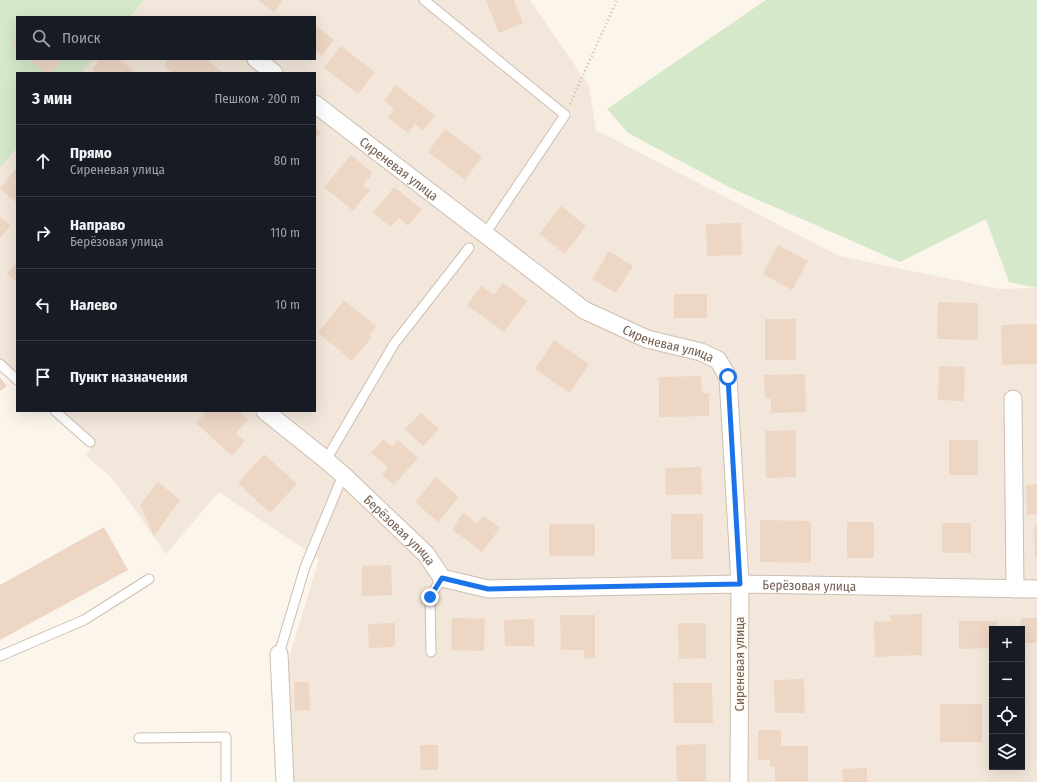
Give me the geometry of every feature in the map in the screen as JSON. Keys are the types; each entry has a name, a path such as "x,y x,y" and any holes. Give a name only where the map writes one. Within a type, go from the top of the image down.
{"street":[{"path":"257,60 273,72"},
{"name":"Сиреневая улица","path":"316,105 584,310 647,339 700,352 718,360 728,377 740,584 739,782"},
{"path":"1013,399 1015,589"},
{"name":"Берёзовая улица","path":"266,412 343,475 426,554 442,578 488,589 740,584 1015,589 1037,588"},
{"path":"279,654 285,782"}],"lane":[{"path":"424,0 565,115 485,234"},
{"path":"326,460 394,344 469,248"},
{"path":"0,364 16,379"},
{"path":"56,412 90,442"},
{"path":"279,654 305,567 343,475"},
{"path":"0,656 84,620 149,578"},
{"path":"432,652 430,597 442,578"},
{"path":"139,738 226,737 226,782"}],"path":[{"path":"565,115 617,0"}],"shaded area":[{"path":"144,0 530,0 589,86 596,130 839,256 999,289 1037,288 1037,782 292,782 288,661 319,559 219,492 166,554 113,479 86,456 94,443 54,412 316,412 316,72 83,72 93,60 316,60 316,16 131,16"},
{"path":"16,149 16,379 0,362 0,168"}],"green space":[{"path":"0,0 144,0 131,16 16,16 16,60 93,60 83,72 16,72 16,149 0,168"},
{"path":"766,0 1037,0 1037,288 1009,282 986,219 900,262 731,188 628,133 607,109"}],"building":[{"path":"258,0 283,0 274,12"},
{"path":"486,0 514,0 523,23 499,33"},
{"path":"316,26 334,40 322,56 316,51"},
{"path":"16,39 16,48 12,44"},
{"path":"341,46 375,72 358,94 324,68"},
{"path":"30,60 62,60 51,72 44,72"},
{"path":"99,60 120,60 133,70 131,72 96,72 92,69"},
{"path":"168,60 208,60 222,72 171,72 164,66"},
{"path":"396,85 435,115 423,131 415,124 408,133 388,118 394,109 384,101"},
{"path":"316,129 321,132 316,138"},
{"path":"445,129 482,157 465,180 428,152"},
{"path":"351,155 373,173 363,185 370,190 353,211 324,187"},
{"path":"16,168 16,202 0,189"},
{"path":"394,187 422,209 408,226 399,218 391,227 373,213"},
{"path":"561,206 586,226 565,254 539,234"},
{"path":"0,217 11,225 0,238"},
{"path":"741,223 742,255 707,256 706,224"},
{"path":"778,245 808,261 792,290 763,274"},
{"path":"609,251 633,266 616,293 592,279"},
{"path":"16,263 16,281 7,274"},
{"path":"503,283 527,301 504,332 467,305 481,286 494,295"},
{"path":"674,294 707,294 707,318 674,318"},
{"path":"344,300 376,326 369,335 372,337 352,361 318,333"},
{"path":"938,302 978,303 978,340 937,339"},
{"path":"765,319 796,319 796,360 765,360"},
{"path":"1037,324 1037,364 1002,365 1001,325"},
{"path":"554,340 589,364 570,393 535,369"},
{"path":"939,366 965,367 964,401 938,400"},
{"path":"805,374 806,412 771,413 771,399 765,399 764,375"},
{"path":"701,376 702,393 709,393 709,416 659,417 659,377"},
{"path":"0,377 7,386 0,391"},
{"path":"206,412 240,412 248,420 236,433 245,441 232,456 196,423"},
{"path":"421,413 439,429 423,446 405,429"},
{"path":"796,430 796,477 766,478 765,431"},
{"path":"383,439 392,447 398,440 418,458 394,485 382,475 388,467 371,453"},
{"path":"949,440 978,440 978,475 949,475"},
{"path":"264,454 297,484 270,513 238,483"},
{"path":"701,467 702,494 666,495 665,468"},
{"path":"436,477 459,497 438,522 415,502"},
{"path":"158,482 180,500 154,536 140,505"},
{"path":"1037,484 1037,514 1027,515 1026,485"},
{"path":"463,513 477,523 483,516 500,528 482,552 452,529"},
{"path":"671,514 703,514 703,559 671,559"},
{"path":"760,520 811,521 811,563 760,562"},
{"path":"847,522 874,522 874,558 847,558"},
{"path":"942,523 971,523 971,553 942,553"},
{"path":"549,524 595,524 595,556 549,556"},
{"path":"1034,525 1037,525 1037,558 1035,558"},
{"path":"104,527 128,570 0,640 0,585"},
{"path":"391,565 392,595 362,596 362,566"},
{"path":"922,614 922,655 875,657 874,622 891,621 890,615"},
{"path":"560,615 595,615 595,658 584,659 584,650 561,650"},
{"path":"452,618 485,619 484,651 451,650"},
{"path":"1021,618 1037,618 1037,643 1025,643 1025,626 1021,626"},
{"path":"534,619 534,646 505,646 504,620"},
{"path":"959,621 997,621 997,626 989,626 989,648 959,649"},
{"path":"395,623 395,647 369,648 368,624"},
{"path":"678,623 706,623 706,658 679,659"},
{"path":"804,679 805,713 775,713 774,680"},
{"path":"294,682 309,682 310,710 295,711"},
{"path":"673,683 712,683 713,723 674,723"},
{"path":"940,704 982,704 982,742 940,742"},
{"path":"758,730 781,730 781,746 808,746 808,781 775,781 775,766 770,767 770,760 758,760"},
{"path":"706,744 706,781 677,781 676,745"},
{"path":"420,745 438,745 438,770 421,770"},
{"path":"867,768 867,782 843,782 842,769"}],"route":[{"path":"430,597 442,578 488,589 740,584 728,377"}]}
